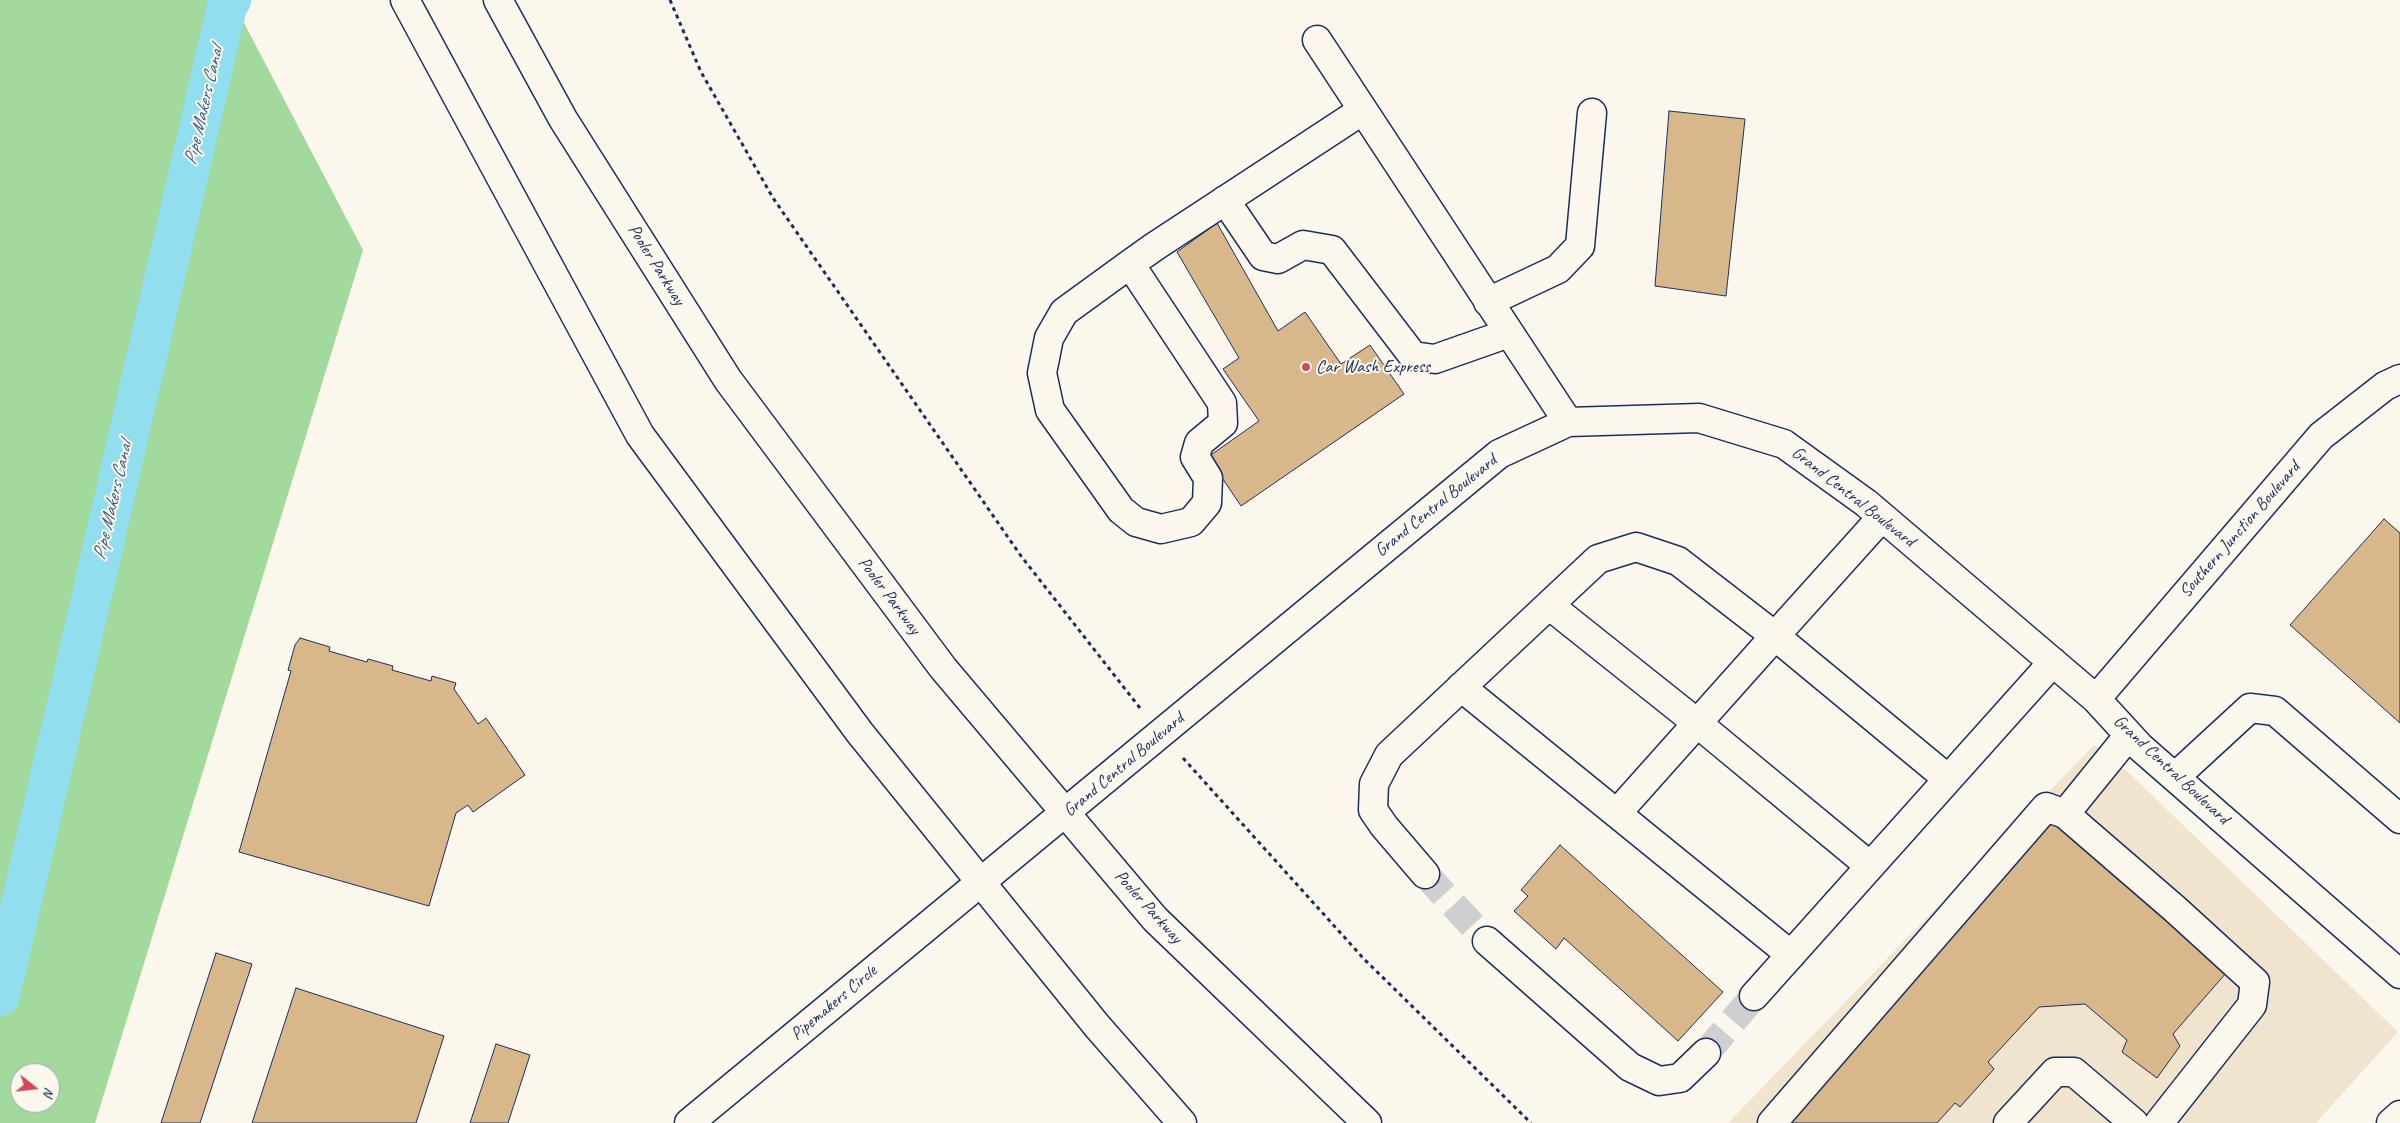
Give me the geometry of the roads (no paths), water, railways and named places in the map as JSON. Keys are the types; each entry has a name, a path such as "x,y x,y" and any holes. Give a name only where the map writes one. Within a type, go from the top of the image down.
{"main road":[{"path":"405,0 640,434 860,733 1108,1039 1182,1123"},
{"name":"Pooler Parkway","path":"498,0 563,119 728,380 943,668 1155,919 1367,1123"},
{"path":"1317,40 1568,422"},
{"path":"1130,264 1222,403 1223,423 1199,443 1195,457 1208,478 1207,503 1191,522 1161,529 1136,522 1121,510 1050,410 1042,373 1049,338 1064,312 1130,264 1363,110"},
{"path":"1488,302 1558,269 1580,246 1592,113"},
{"path":"1225,200 1264,256 1278,259 1302,244 1332,250 1413,356 1435,359 1509,333"},
{"name":"Southern Junction Boulevard","path":"2096,699 2321,436 2384,386 2400,378"},
{"name":"Grand Central Boulevard","path":"980,882 1499,454 1568,422 1699,418 1784,444 1882,517 2096,699 2129,735 2175,777 2400,974"},
{"path":"1617,814 1882,517"},
{"path":"1425,874 1384,826 1374,810 1374,784 1389,755 1598,559 1636,547 1678,561 1775,636 1948,779"},
{"path":"1549,605 1697,723 1870,866"},
{"path":"1754,996 2053,662"},
{"path":"1461,687 1791,954"},
{"path":"2175,777 2250,708 2275,711 2400,819"},
{"path":"2065,814 2129,735"},
{"path":"1772,1123 2046,807 2065,814 2175,908 2255,982 2252,1006 2158,1123"},
{"name":"Pipemakers Circle","path":"689,1123 980,882"},
{"path":"1487,941 1630,1067 1659,1081 1680,1078 1706,1053"},
{"path":"2008,1123 2055,1072 2074,1072 2134,1123"},
{"path":"2391,1123 2400,1115"}],"waterway":[{"name":"Pipe Makers Canal","path":"0,996 227,6 231,0"}],"tunnel":[{"path":"1425,874 1487,941"},
{"path":"1706,1053 1754,996"}],"place":[{"name":"Car Wash Express","path":"1306,367"}]}
